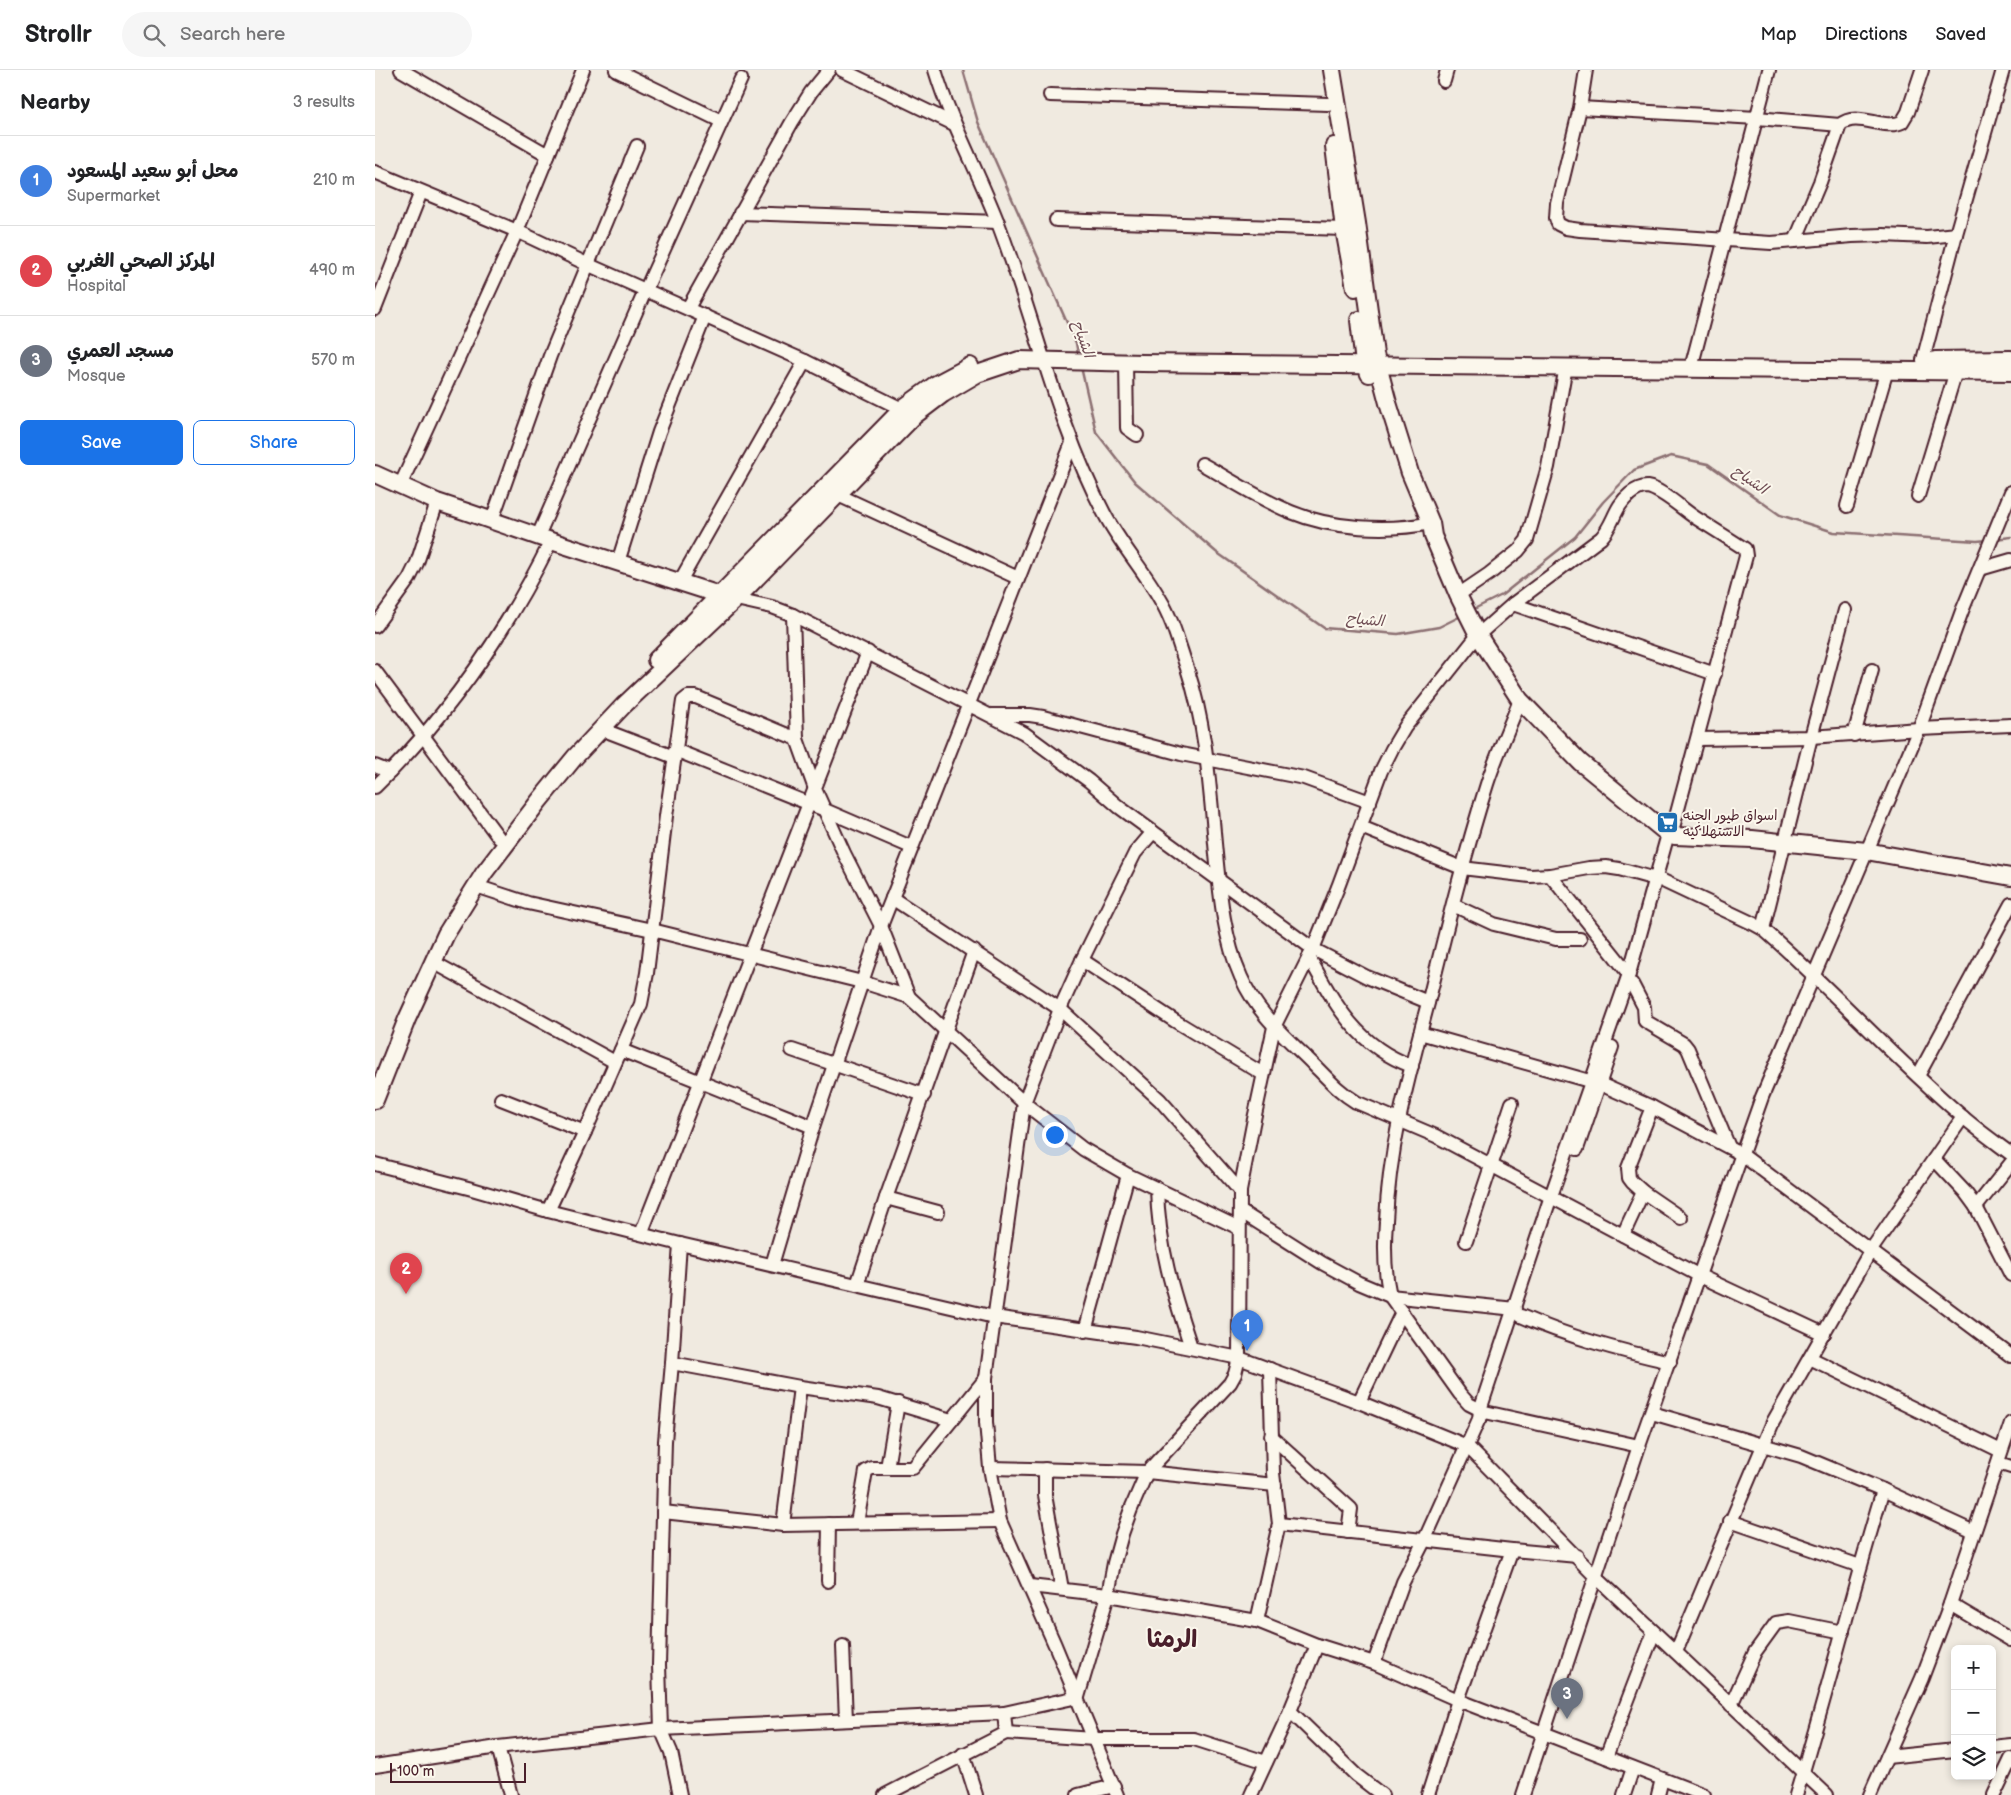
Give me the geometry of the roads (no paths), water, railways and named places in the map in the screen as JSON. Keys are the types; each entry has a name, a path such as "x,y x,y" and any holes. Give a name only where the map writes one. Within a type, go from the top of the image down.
{"main road":[{"path":"1323,70 1344,229 1393,454 1475,631 1520,700 1580,762 1672,831 1866,851 2011,876"},
{"path":"1332,70 1371,360"},
{"path":"375,1076 427,969 476,886 575,756 908,412 977,374 1019,360 1050,356 1088,358 1692,363 2011,372"},
{"path":"1088,358 1126,362 1371,360 1566,366 2011,359"},
{"path":"375,1100 427,969 444,920 499,838 555,765 697,618 728,597 838,495 908,412"},
{"path":"375,474 437,502 545,539 728,597"},
{"path":"684,584 694,596 697,618"}],"street":[{"path":"401,70 548,155"},
{"path":"400,486 517,231 583,70"},
{"path":"616,70 721,121"},
{"path":"688,308 792,122 811,92 829,70"},
{"path":"842,70 954,124"},
{"path":"935,70 954,124 998,222 1050,356 1072,443 1103,513 1124,548 1157,594 1168,614 1188,672 1198,708 1207,758 1219,880 1231,949 1239,974 1254,1002 1274,1027 1344,1095 1368,1109 1399,1119 1436,1136 1700,1276 1825,1334"},
{"path":"1586,70 1580,108 1555,218 1558,224 1566,228 1771,243 1867,236 1927,237 1956,234"},
{"path":"1692,363 1769,70"},
{"path":"1580,108 1757,118 1840,125 1852,119 1891,124 1902,122 1908,112 1922,70"},
{"path":"1923,360 1956,234 2003,70"},
{"path":"375,787 424,734 486,656 527,590 545,539 646,289 741,80"},
{"path":"1050,95 1328,104"},
{"path":"1795,242 1820,182 1840,125"},
{"path":"492,520 550,356 637,146"},
{"path":"375,172 517,231 646,289 805,361 908,412"},
{"path":"375,309 421,192"},
{"path":"740,213 998,222"},
{"path":"1056,220 1344,229"},
{"path":"618,562 659,432 705,316"},
{"path":"684,584 805,361"},
{"path":"1126,362 1127,428 1137,436"},
{"path":"1459,598 1504,563 1527,540 1548,467 1566,366"},
{"path":"1847,506 1887,370"},
{"path":"1918,496 1956,371"},
{"path":"772,1265 813,1127 881,926 1072,443"},
{"path":"1202,464 1276,505 1314,520 1378,528 1428,528"},
{"path":"1078,1697 1108,1595 1122,1534 1147,1472 1229,1383 1235,1374 1239,1358 1240,1191 1274,1027 1311,953 1388,756 1405,727 1475,631 1601,538 1609,527 1615,510 1629,495 1637,489 1651,488 1745,548 1747,553 1660,880 1596,1082 1555,1198 1518,1313 1481,1413 1394,1603 1374,1663"},
{"path":"1523,1795 1639,1446 1670,1362 1741,1154 1762,1098 1919,729 1941,665 2011,492"},
{"path":"838,495 1018,578"},
{"path":"375,626 409,579 417,563 437,502"},
{"path":"1980,569 2011,560"},
{"path":"728,597 772,607 793,615 868,652 969,706 991,715 1042,745 1311,953 1428,1002"},
{"path":"1513,604 1715,674"},
{"path":"1763,929 1845,610"},
{"path":"793,615 797,739 815,789 844,853 881,926 909,997"},
{"path":"641,1234 868,652"},
{"path":"1854,735 1872,670"},
{"path":"375,671 424,734 499,838"},
{"path":"548,1211 643,999 674,753 683,701 691,696 797,739"},
{"path":"1520,700 1488,782 1462,868 1399,1119 1390,1167 1385,1238 1385,1278 1390,1296 1401,1312 1460,1394 1481,1413 1639,1446"},
{"path":"991,715 1043,717 1181,754 1304,778 1370,802"},
{"path":"1698,739 1811,737 1919,729 2011,725"},
{"path":"601,729 674,753 825,810 911,847"},
{"path":"375,766 390,772"},
{"path":"1361,827 1462,868 1509,874 1550,876 1606,868 1660,880 1763,929 1963,1117 2011,1154"},
{"path":"1078,1795 1115,1791 1078,1697 1000,1522 990,1468 985,1378 1024,1103 1060,1009 1082,960 1135,854 1153,832"},
{"path":"1550,876 1630,979 1644,1007 1645,1021 1684,1044 1688,1049 1729,1147"},
{"path":"476,886 528,903 652,930 862,982 909,997 946,1029 1024,1103 1083,1149 1128,1174 1239,1228"},
{"path":"892,898 1060,1009 1160,1100 1240,1191"},
{"path":"1918,1076 2011,904"},
{"path":"1453,905 1494,924 1556,939 1579,939"},
{"path":"857,1285 974,951"},
{"path":"1311,953 1332,1000 1354,1028 1386,1055 1412,1066"},
{"path":"1082,960 1175,1021 1263,1074"},
{"path":"427,969 615,1062"},
{"path":"1420,1033 1596,1082 1652,1106 1729,1147 1871,1250 2011,1356"},
{"path":"621,1050 813,1127"},
{"path":"792,1050 924,1095"},
{"path":"501,1099 585,1132"},
{"path":"1465,1241 1512,1103"},
{"path":"1652,1106 1628,1168 1629,1178 1643,1192 1681,1218"},
{"path":"1675,1652 1762,1444 1871,1250 1963,1117"},
{"path":"1934,1158 1976,1207 2011,1275"},
{"path":"1976,1207 2011,1163"},
{"path":"376,1166 472,1189 548,1211 680,1244 994,1317 1136,1337 1239,1358 1359,1402 1467,1446 1596,1577 1827,1795"},
{"path":"1085,1330 1128,1174"},
{"path":"1157,1188 1160,1239 1171,1285 1191,1347"},
{"path":"1623,1235 1643,1192"},
{"path":"886,1198 939,1212"},
{"path":"1239,1210 1322,1264 1390,1296 1518,1313 1560,1333 1670,1362"},
{"path":"680,1244 665,1441 659,1665 661,1729 671,1752 680,1795"},
{"path":"1359,1402 1401,1312"},
{"path":"1810,1358 2000,1457 2011,1467"},
{"path":"672,1364 800,1387 850,1393 898,1403 951,1420"},
{"path":"1257,1621 1279,1524 1271,1436 1270,1369"},
{"path":"857,1523 866,1471 872,1468 913,1468 985,1378"},
{"path":"783,1525 800,1387"},
{"path":"887,1468 898,1403"},
{"path":"1652,1412 1801,1456 1883,1490 1975,1532"},
{"path":"1870,1795 1922,1678 1950,1604 2011,1423"},
{"path":"1271,1436 1351,1509 1348,1532"},
{"path":"990,1468 1147,1472 1275,1485"},
{"path":"1045,1469 1045,1495 1062,1589"},
{"path":"1796,1795 1883,1490"},
{"path":"663,1512 783,1525 1000,1522"},
{"path":"1730,1521 1860,1566"},
{"path":"829,1524 829,1582"},
{"path":"1279,1524 1577,1556"},
{"path":"1428,1795 1458,1700 1512,1550"},
{"path":"1030,1586 1108,1595 1257,1621 1317,1645 1374,1663 1458,1700 1704,1795"},
{"path":"1950,1604 2011,1640"},
{"path":"1731,1704 1755,1652 1776,1623 1789,1621 1843,1632"},
{"path":"1606,1757 1654,1632"},
{"path":"1251,1795 1290,1711 1317,1645"},
{"path":"843,1646 846,1720"},
{"path":"377,1767 431,1756 498,1747 661,1729 1004,1714 1078,1697"},
{"path":"1290,1711 1356,1775 1382,1795"},
{"path":"1004,1714 1006,1733"},
{"path":"885,1795 1006,1733 1094,1739 1194,1740 1266,1762"},
{"path":"1996,1747 2011,1745"},
{"path":"498,1747 511,1795"},
{"path":"1887,1757 1951,1750"},
{"path":"963,1754 976,1795"},
{"path":"1994,1795 2011,1759"},
{"path":"1624,1795 1633,1768"},
{"path":"1658,1795 1662,1779"}],"waterway":[{"name":"الشياح","path":"963,70 978,122 1076,343 1078,354"},
{"name":"الشياح","path":"1081,367 1096,432 1135,482 1216,552 1324,628 1398,634 1439,627 1461,616"},
{"name":"الشياح","path":"1472,610 1502,595 1575,537 1603,502 1634,470 1671,456 1708,464 1780,515 1834,532 1977,541 1987,540"},
{"name":"الشياح","path":"1995,539 2011,537"}],"place":[{"name":"اسواق طيور الجنه الاستهلاكيه","path":"1667,823"},
{"name":"المركز الصحي الغربي","path":"406,1294"},
{"name":"محل أبو سعيد المسعود","path":"1247,1351"},
{"name":"مسجد العمري","path":"1567,1719"}],"district":[{"name":"الرمثا","path":"1172,1639"}]}
